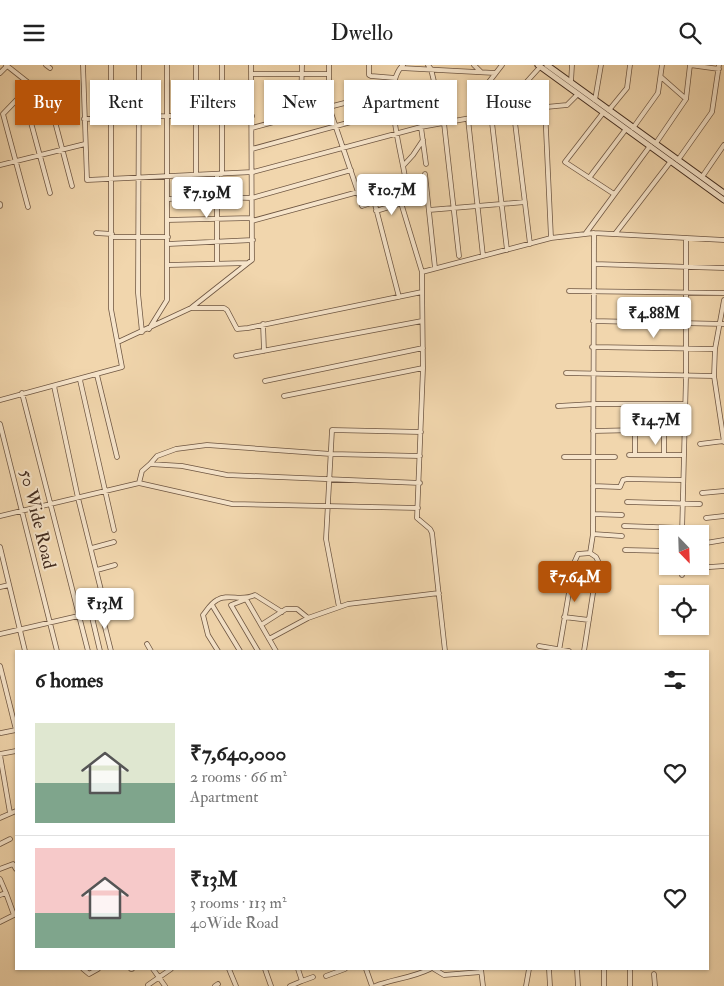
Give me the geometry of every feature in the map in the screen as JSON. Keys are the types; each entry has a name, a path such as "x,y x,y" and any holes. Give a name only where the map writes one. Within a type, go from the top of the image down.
{"main road":[{"path":"548,65 595,101 626,129 724,200"},
{"path":"539,66 578,94 656,143 724,193"}],"street":[{"path":"0,73 6,65 23,80"},
{"path":"46,65 50,69"},
{"path":"83,65 87,180 139,176 253,173 396,133 432,125"},
{"path":"111,65 112,80"},
{"path":"139,65 139,80"},
{"path":"149,329 168,300 167,65"},
{"path":"196,65 196,80"},
{"path":"222,65 222,80"},
{"path":"251,65 251,80"},
{"path":"302,65 302,80"},
{"path":"329,65 329,80"},
{"path":"369,65 369,75 371,77 395,78 402,66 495,73"},
{"path":"428,65 432,69 434,80"},
{"path":"474,65 481,72"},
{"path":"490,80 502,65"},
{"path":"570,83 572,65"},
{"path":"595,101 600,65"},
{"path":"614,194 565,162 627,88 630,65"},
{"path":"633,128 658,93 662,65"},
{"path":"656,143 686,99 690,65 719,67 710,116 678,160"},
{"path":"527,80 539,66"},
{"path":"251,74 329,74"},
{"path":"661,77 686,99"},
{"path":"718,79 724,79"},
{"path":"549,107 567,105 578,94"},
{"path":"15,101 3,114 28,207"},
{"path":"161,116 171,116"},
{"path":"84,119 90,119"},
{"path":"334,120 362,206 374,203"},
{"path":"31,125 50,193"},
{"path":"56,125 72,186"},
{"path":"0,400 122,367 111,309 113,125"},
{"path":"140,125 138,293 142,332"},
{"path":"196,125 196,176"},
{"path":"217,263 216,219 222,125"},
{"path":"118,342 191,308 252,260 252,128 264,125"},
{"path":"252,149 344,125"},
{"path":"168,220 252,220 395,183 405,177 396,125"},
{"path":"444,125 459,256"},
{"path":"469,125 483,256"},
{"path":"493,125 507,250"},
{"path":"517,125 530,244"},
{"path":"546,125 551,238"},
{"path":"421,127 426,163"},
{"path":"589,178 626,129"},
{"path":"403,166 413,155 422,140"},
{"path":"0,165 85,144"},
{"path":"702,177 724,145"},
{"path":"586,233 650,146"},
{"path":"615,234 671,161"},
{"path":"168,199 217,197 252,199 351,170"},
{"path":"425,175 435,268"},
{"path":"395,183 422,271 423,368 420,483 417,518 432,533 445,650"},
{"path":"370,189 399,297"},
{"path":"429,210 525,202"},
{"path":"376,211 402,203"},
{"path":"96,233 112,236 168,237"},
{"path":"422,271 551,238 586,233 724,240"},
{"path":"590,553 594,534 592,347 594,233"},
{"path":"682,525 686,376 686,238"},
{"path":"168,244 253,239"},
{"path":"168,265 248,263"},
{"path":"594,264 724,268"},
{"path":"569,291 594,293 724,293"},
{"path":"191,308 217,310 224,308 228,310 237,329 422,292"},
{"path":"700,444 724,441 714,376 715,349 722,324 724,300"},
{"path":"236,357 422,321"},
{"path":"593,321 722,324"},
{"path":"264,324 264,351"},
{"path":"592,347 715,349"},
{"path":"265,381 423,348"},
{"path":"284,396 423,368"},
{"path":"566,373 714,376"},
{"path":"97,375 117,457"},
{"path":"80,379 114,530"},
{"path":"54,385 78,498 97,570 111,650"},
{"path":"22,393 49,505 88,650"},
{"path":"558,407 593,404 685,405"},
{"path":"718,408 724,407"},
{"name":"50 Wide Road","path":"0,423 57,650"},
{"path":"664,429 664,455"},
{"path":"593,431 684,429"},
{"path":"339,607 326,539 330,505 332,430 421,432"},
{"path":"635,431 635,455"},
{"path":"138,483 142,471 157,456 176,449 207,445 331,454 420,456"},
{"path":"629,455 683,455"},
{"path":"564,457 615,457"},
{"path":"150,464 182,465 227,475 330,481 420,483"},
{"path":"593,486 620,487 623,481 627,479 682,481"},
{"path":"0,517 138,483 232,504 418,508"},
{"path":"702,493 724,491"},
{"path":"627,502 700,504"},
{"path":"594,513 622,515"},
{"path":"706,518 724,516"},
{"path":"624,526 659,527"},
{"path":"594,534 622,536"},
{"path":"709,542 724,540"},
{"path":"92,548 114,542"},
{"path":"0,547 25,650"},
{"path":"626,550 659,551"},
{"path":"539,646 559,650 576,559 578,554 590,553 598,561 584,650"},
{"path":"97,570 115,565"},
{"path":"709,567 724,566"},
{"path":"0,587 9,585"},
{"path":"269,639 308,618 339,607 369,600 439,593"},
{"path":"257,650 231,605 255,595 282,612"},
{"path":"217,650 208,635 203,615 217,600 231,597 246,599"},
{"path":"246,599 275,650"},
{"path":"212,605 239,650"},
{"path":"0,634 114,608"},
{"path":"261,625 282,612 297,609 308,618"},
{"path":"91,613 100,650"},
{"path":"564,617 588,620"},
{"path":"147,644 150,650"},
{"path":"0,666 15,726"},
{"path":"1,733 15,730"},
{"path":"10,813 0,755 15,751"},
{"path":"0,818 15,811"},
{"path":"0,844 10,839"},
{"path":"0,869 13,864 15,865"},
{"path":"0,879 14,915 0,922"},
{"path":"0,895 6,893"},
{"path":"84,970 89,974 96,970"},
{"path":"154,970 165,986"},
{"path":"148,985 170,970"},
{"path":"229,970 236,986"},
{"path":"265,970 271,986"},
{"path":"298,970 302,981"},
{"path":"326,976 342,970"},
{"path":"366,970 373,986 397,978 416,976 425,970"},
{"path":"436,970 444,975 481,970 483,986"},
{"path":"526,986 529,970"},
{"path":"549,970 550,986"},
{"path":"577,970 578,986"},
{"path":"604,970 604,986"},
{"path":"630,970 630,986"},
{"path":"654,974 655,986"},
{"path":"290,986 313,977"}]}
